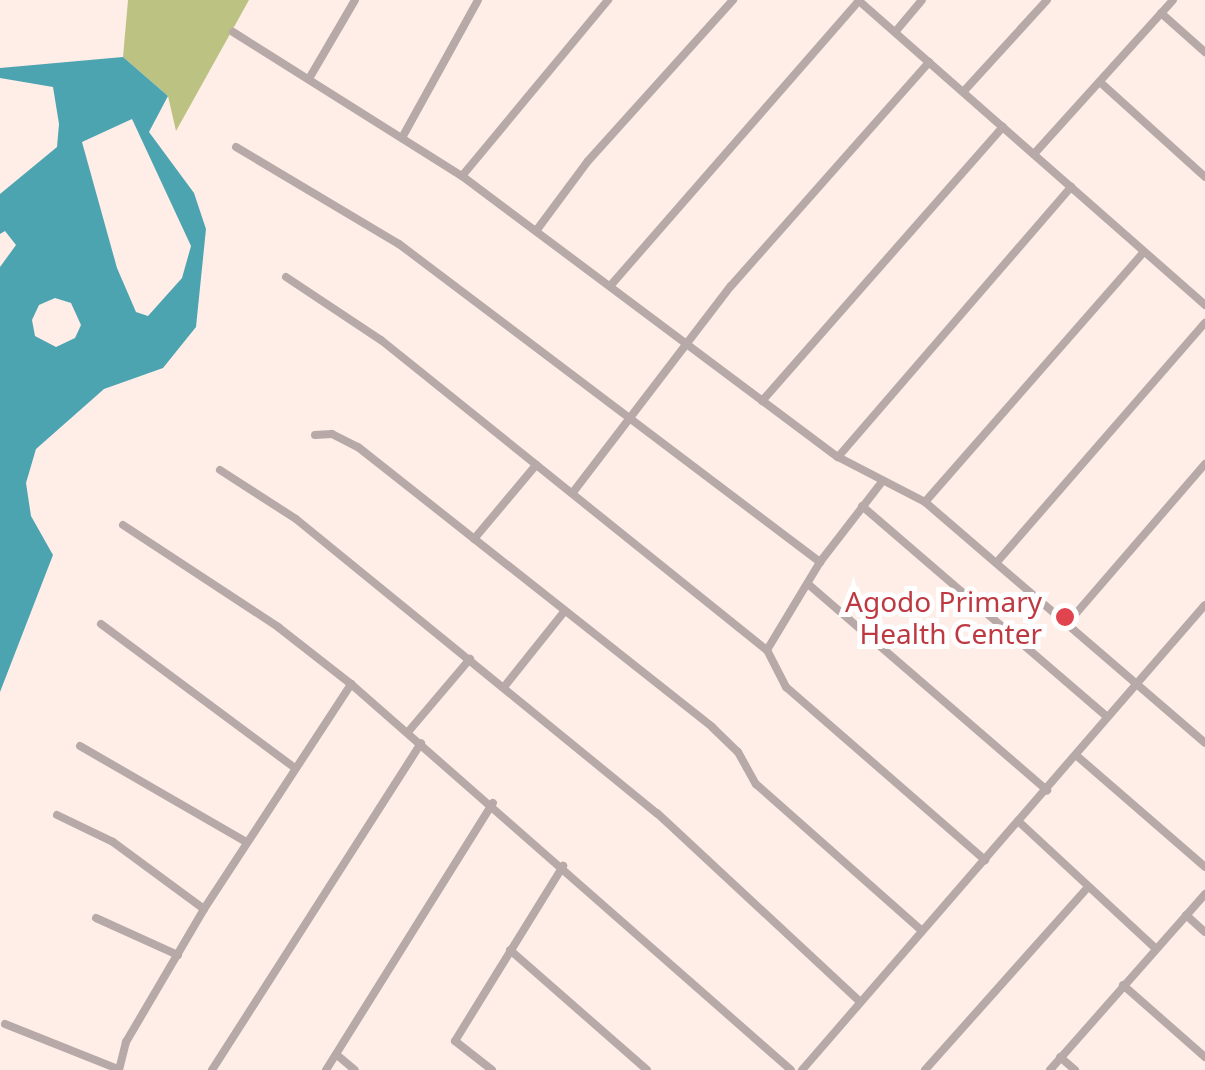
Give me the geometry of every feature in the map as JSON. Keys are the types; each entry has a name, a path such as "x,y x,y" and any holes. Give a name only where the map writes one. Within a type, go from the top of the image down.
{"street":[{"path":"310,77 355,0"},
{"path":"403,136 478,0"},
{"path":"462,176 608,0"},
{"path":"536,231 588,161 734,0"},
{"path":"612,285 858,0 1205,305"},
{"path":"896,31 922,0"},
{"path":"964,92 1046,0"},
{"path":"1034,154 1173,0"},
{"path":"1161,13 1205,52"},
{"path":"233,32 462,176 688,341 838,458 924,502 1205,743"},
{"path":"574,491 688,341 929,62"},
{"path":"1101,83 1205,177"},
{"path":"762,401 1003,127"},
{"path":"236,147 400,244 820,562"},
{"path":"838,458 1072,188"},
{"path":"924,502 1143,253"},
{"path":"286,278 380,340 574,491 768,650 786,687 985,860"},
{"path":"996,562 1205,323"},
{"path":"315,435 358,447 728,741 756,784 921,930"},
{"path":"474,539 536,464"},
{"path":"1066,624 1205,464"},
{"path":"220,470 296,519 504,686 658,814 858,1000"},
{"path":"768,650 820,562 881,483"},
{"path":"862,506 1107,717"},
{"path":"123,525 278,626 351,684 493,803 791,1070"},
{"path":"808,584 1047,790"},
{"path":"802,1070 858,1000 1047,790 1205,605"},
{"path":"504,686 563,613"},
{"path":"101,624 292,766"},
{"path":"408,732 470,659"},
{"path":"5,1024 119,1070 126,1042 204,908 292,766 351,684"},
{"path":"212,1070 421,743"},
{"path":"80,746 246,842"},
{"path":"1076,756 1205,866"},
{"path":"326,1070 493,803"},
{"path":"57,815 113,842 204,908"},
{"path":"1018,821 1156,949"},
{"path":"492,1070 455,1041 563,866"},
{"path":"925,1070 1087,888"},
{"path":"1050,1070 1205,894"},
{"path":"1186,915 1205,932"},
{"path":"96,918 178,955"},
{"path":"510,950 646,1070"},
{"path":"1123,985 1205,1058"},
{"path":"337,1055 354,1070"},
{"path":"1060,1058 1075,1070"}],"green space":[{"path":"128,0 249,0 176,131 168,96 123,57"}],"water":[{"path":"123,57 168,96 149,132 194,193 206,229 196,327 163,368 104,389 36,449 26,483 31,516 53,555 0,692 0,267 16,245 5,231 0,234 0,194 57,147 59,124 53,87 0,78 0,68","holes":["132,119 191,246 182,278 148,316 136,312 117,268 82,142","55,298 71,303 81,325 75,338 56,347 35,336 32,320 39,305"]}],"place":[{"name":"Agodo Primary Health Center","path":"1065,617"}]}
